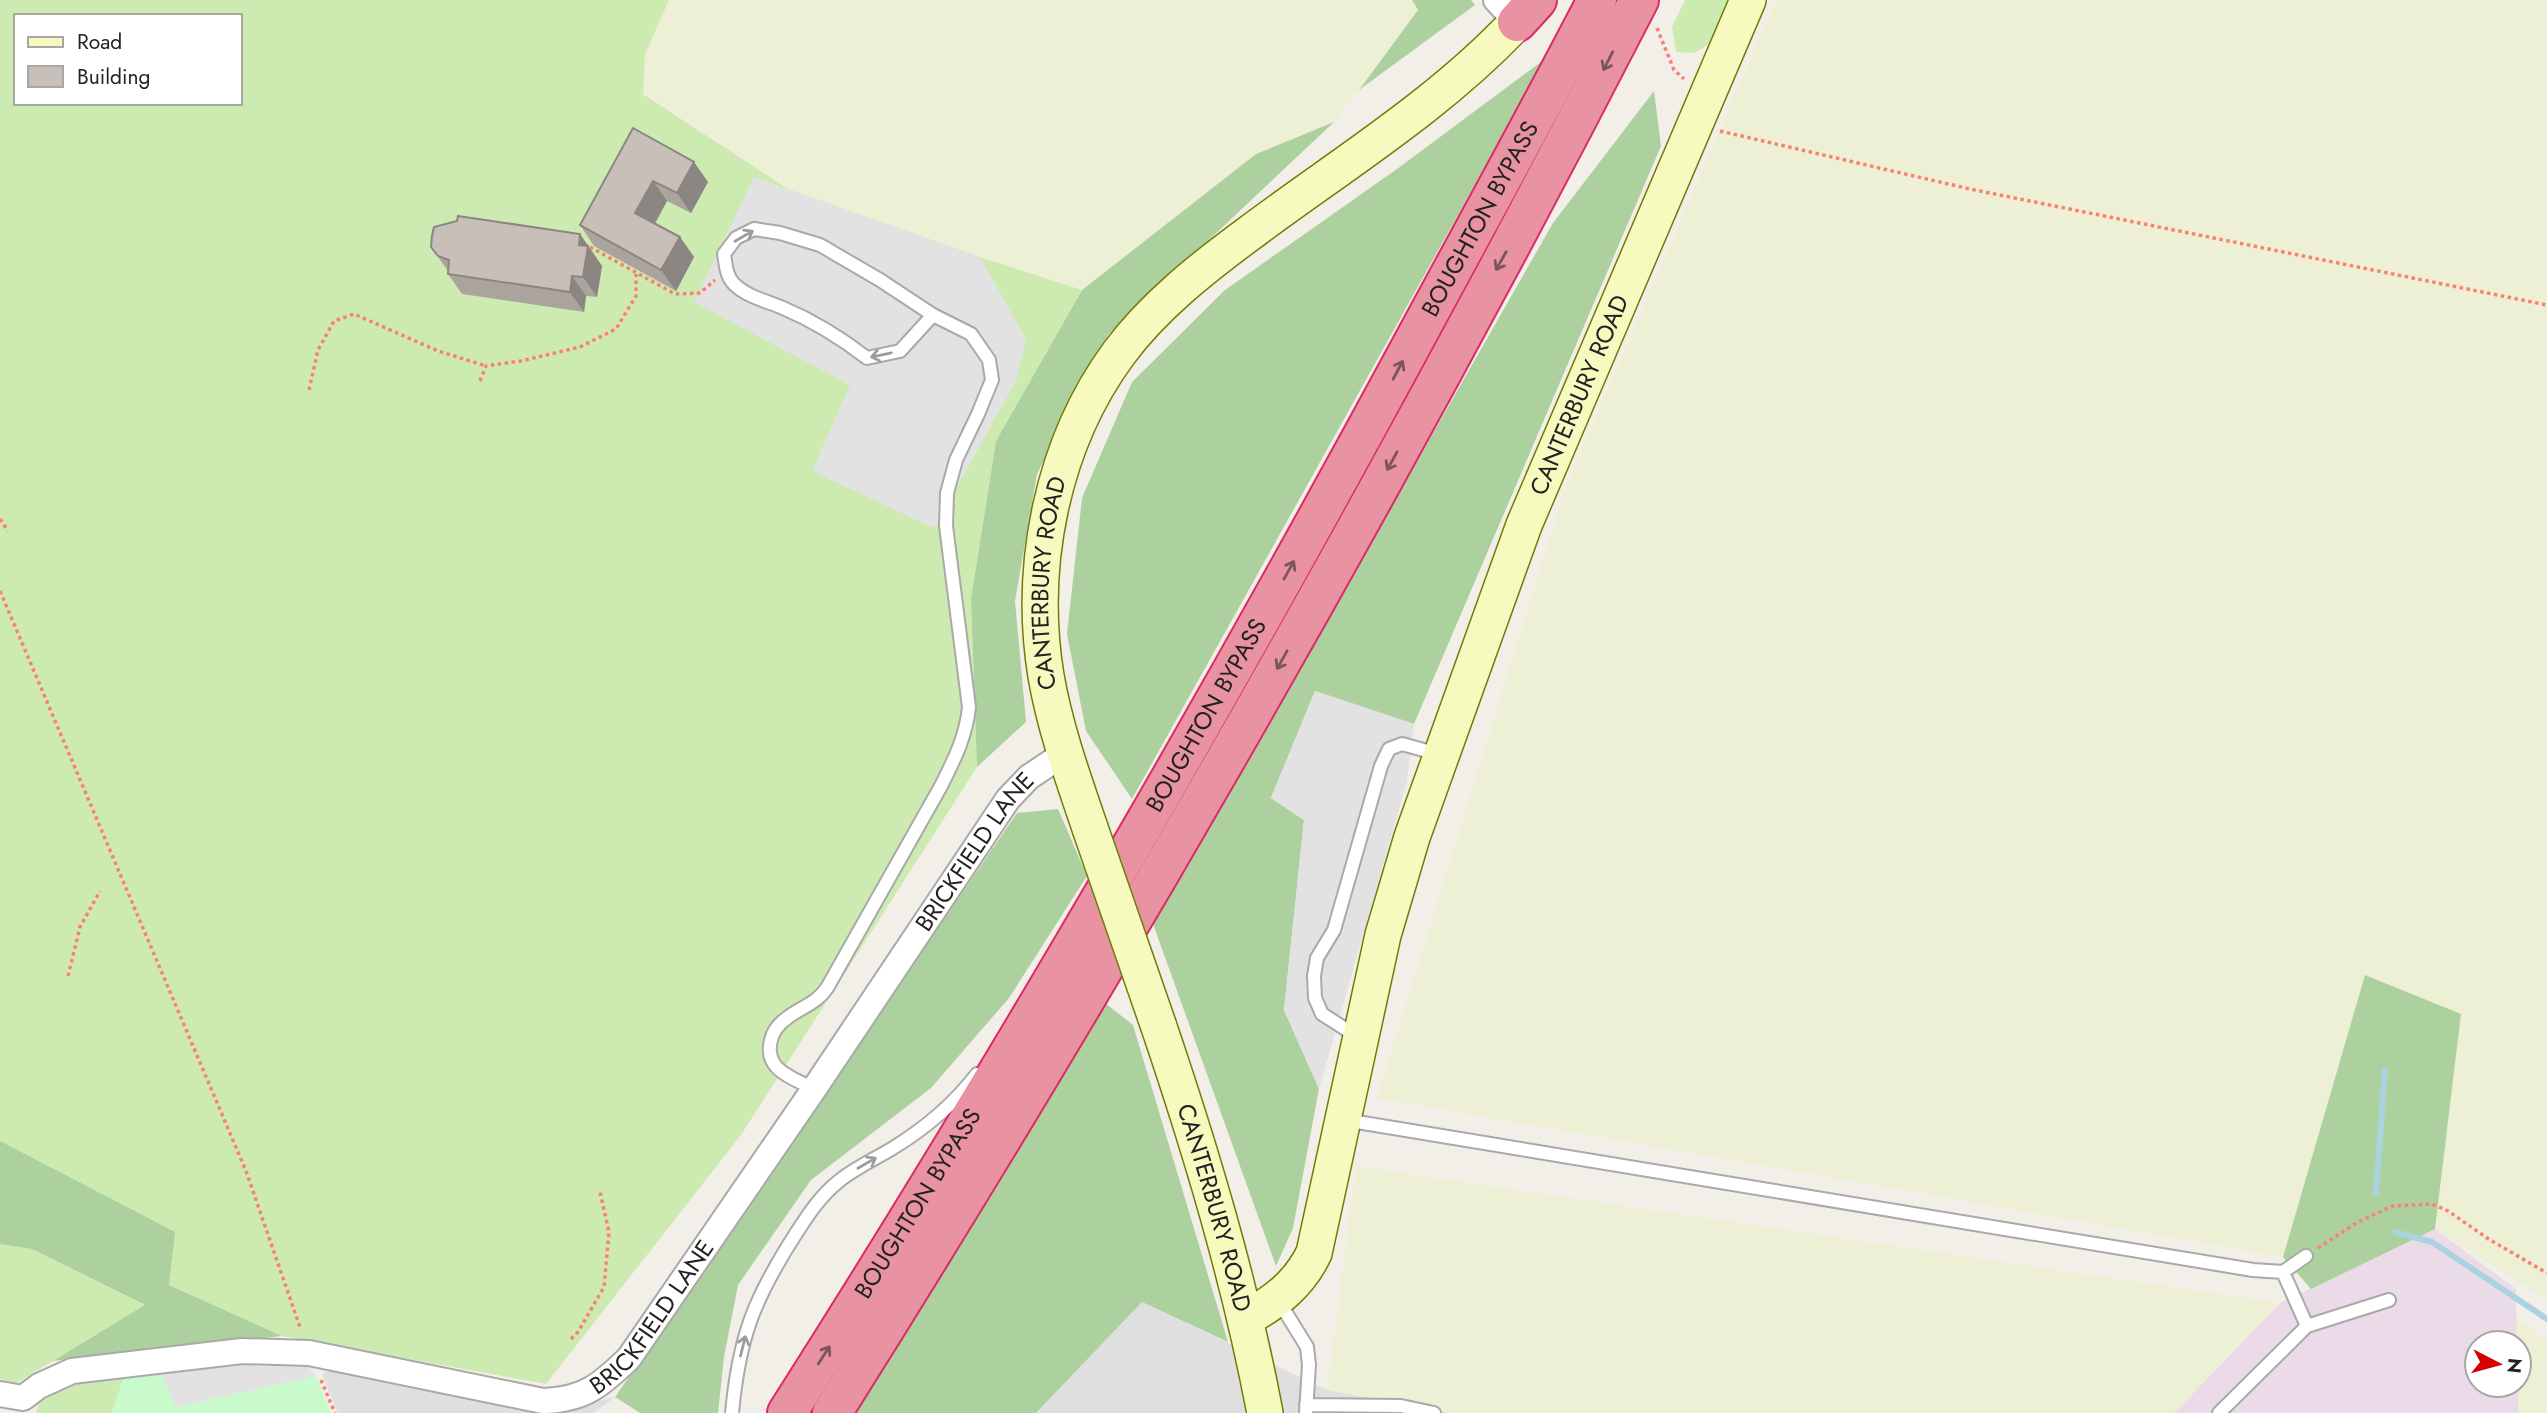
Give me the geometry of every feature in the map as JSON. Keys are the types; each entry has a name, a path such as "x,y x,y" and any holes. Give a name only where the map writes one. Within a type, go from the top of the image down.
{"highway":[{"name":"BOUGHTON BYPASS","path":"787,1413 913,1213 1068,956 1229,677 1321,513 1597,0"},
{"name":"BOUGHTON BYPASS","path":"832,1413 997,1149 1188,827 1443,370 1563,147 1647,11"}],"street":[{"name":"CANTERBURY ROAD","path":"1517,7 1488,53 1413,117 1245,236 1183,285 1119,353 1091,398 1065,455 1054,494 1041,574 1040,605 1046,675 1065,753 1212,1189 1246,1318 1278,1300 1302,1274 1314,1253 1383,935 1412,837 1524,525 1748,0"},
{"name":"BRICKFIELD LANE","path":"14,1402 39,1386 72,1371 242,1351 309,1353 543,1401 561,1401 594,1389 629,1358 814,1089 1008,799 1029,777 1065,753"},
{"path":"1246,1318 1265,1413"}],"lane":[{"path":"814,1089 778,1070 771,1062 769,1053 772,1036 785,1020 816,1001 827,988 951,768 963,740 968,716 968,693 946,526 947,494 956,460 992,380 989,360 971,334 933,315 820,245 780,233 754,229 736,238 724,254 726,271 733,284 836,334 867,358 900,351 933,315"},
{"path":"1360,1038 1322,1014 1315,998 1317,958 1334,930 1381,766 1389,749 1402,744 1441,756"},
{"path":"733,1413 736,1372 754,1306 777,1263 816,1202 838,1182 895,1147 934,1118 972,1080 1068,956"},
{"path":"1342,1119 2253,1270 2283,1272 2306,1256"},
{"path":"2283,1272 2307,1325"},
{"path":"1278,1300 1307,1347 1309,1365 1306,1409 1401,1406 1434,1413"},
{"path":"2219,1413 2307,1325 2389,1300"}],"path":[{"path":"1647,11 1674,70 1705,98 1715,130 1970,188 2547,305"},
{"path":"590,247 675,294 700,293 726,271"},
{"path":"309,390 318,350 334,321 354,314 391,328 438,351 486,366 521,361 580,347 616,330 636,296 636,274"},
{"path":"480,381 486,366"},
{"path":"0,519 8,531"},
{"path":"0,591 246,1171 309,1353 335,1413"},
{"path":"68,976 80,927 100,891"},
{"path":"571,1339 578,1332 604,1287 609,1232 600,1192"},
{"path":"2306,1256 2378,1211 2409,1203 2432,1204 2448,1211 2490,1240 2547,1273"}],"shaded area":[{"path":"754,177 980,257 1026,339 1016,381 934,528 812,471 850,385 694,302"},
{"path":"1315,691 1414,724 1407,781 1319,1089 1284,1010 1304,820 1271,798"},
{"path":"2435,1229 2516,1289 2517,1329 2463,1329 2463,1399 2518,1399 2518,1413 2174,1413 2280,1303"},
{"path":"1142,1302 1327,1390 1451,1413 1036,1413"},
{"path":"245,1359 305,1362 316,1376 175,1407 161,1370"},
{"path":"334,1365 554,1411 615,1397 594,1413 338,1413 322,1375"}],"green space":[{"path":"0,0 669,0 645,55 643,94 788,189 1082,290 996,441 971,599 977,767 741,1135 546,1384 282,1336 169,1285 0,1141"},
{"path":"669,0 1412,0 1419,10 1334,122 1256,154 1082,290 788,189 643,93 645,55"},
{"path":"1412,0 1471,0 1475,5 1359,90 1418,10"},
{"path":"1685,0 1735,0 1718,38 1695,53 1676,52 1672,27"},
{"path":"1776,0 2547,0 2547,1300 2435,1229 2461,1014 2366,975 2283,1257 1377,1098 1566,485"},
{"path":"1545,59 1132,799 1086,731 1067,634 1082,498 1132,382 1225,290 1397,169"},
{"path":"1654,91 1661,146 1414,724 1315,691 1271,798 1304,820 1284,1010 1319,1089 1293,1228 1276,1266 1153,924 1553,223"},
{"path":"1334,122 1108,335 1037,474 1015,601 1026,722 977,767 971,599 996,441 1082,290 1256,154"},
{"path":"1058,809 1087,876 1009,998 931,1088 811,1180 738,1285 724,1357 718,1413 640,1413 615,1397 1017,813"},
{"path":"2365,975 2461,1014 2435,1229 2311,1289 2283,1257"},
{"path":"1105,1003 1133,1025 1228,1342 1142,1302 1036,1413 848,1413"},
{"path":"0,1141 175,1232 169,1285 282,1336 53,1361 145,1305 32,1249 0,1244"},
{"path":"1356,1166 2280,1303 2174,1413 1451,1413 1327,1390"},
{"path":"0,1244 32,1249 146,1306 16,1383 0,1379"},
{"path":"2517,1318 2532,1329 2517,1329"},
{"path":"2533,1330 2547,1340 2547,1413 2518,1413 2518,1399 2533,1399"},
{"path":"126,1370 112,1413 36,1413 42,1393"},
{"path":"126,1370 161,1370 176,1407 316,1376 331,1413 112,1413"}],"building":[{"path":"633,128 694,162 677,193 653,181 635,213 680,237 661,270 580,225"},
{"path":"458,216 580,234 579,245 588,246 583,277 572,276 570,292 448,274 449,260 438,256 431,247 432,236 434,227 457,221"}],"waterway":[{"path":"2376,1193 2385,1070"},
{"path":"2395,1232 2432,1242 2547,1319"}]}
